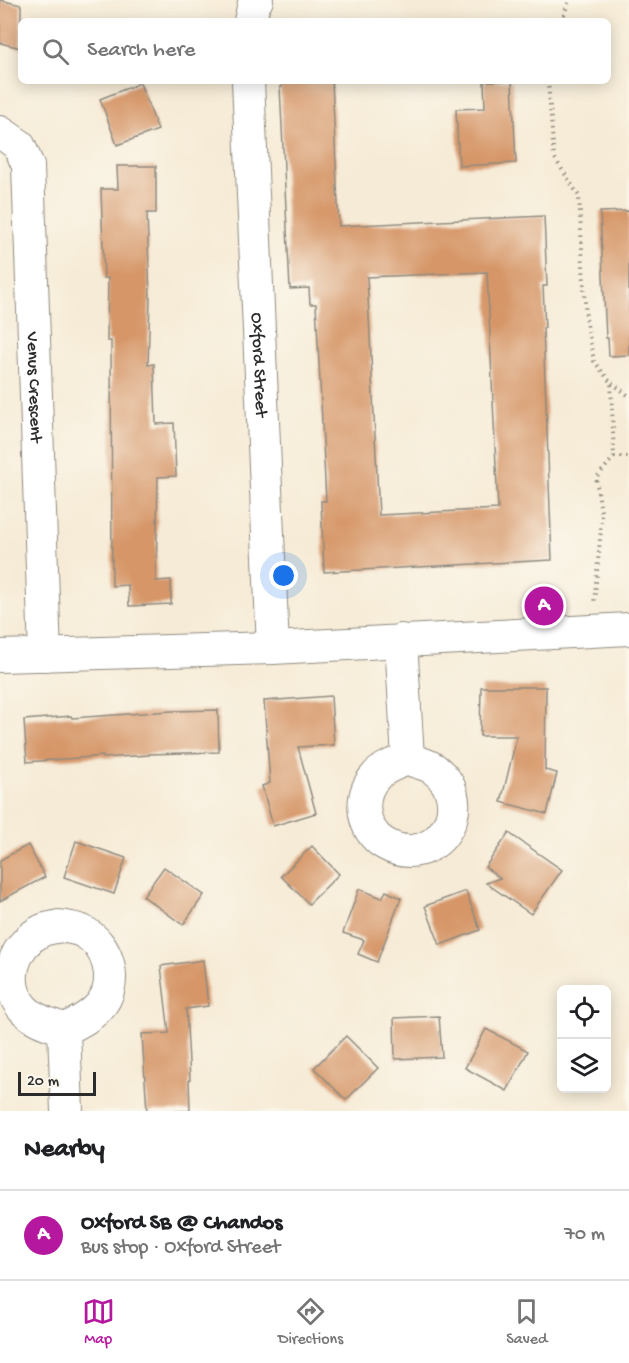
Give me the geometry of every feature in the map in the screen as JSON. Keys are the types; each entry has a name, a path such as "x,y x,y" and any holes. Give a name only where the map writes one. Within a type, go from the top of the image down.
{"street":[{"path":"251,18 254,3 257,0"},
{"name":"Oxford Street","path":"248,84 273,648"},
{"name":"Venus Crescent","path":"0,132 19,145 28,166 45,655"},
{"path":"0,656 273,648 629,629"},
{"path":"401,640 408,759"},
{"path":"64,1029 67,1111"}],"path":[{"path":"563,18 569,0"},
{"path":"548,84 554,157 579,196 586,319 594,361 611,383 629,396"},
{"path":"591,631 602,518 596,478 614,457 611,383"},
{"path":"614,457 628,456"}],"building":[{"path":"0,0 21,5 21,18 18,18 18,47 0,43"},
{"path":"140,84 158,130 117,145 100,99"},
{"path":"282,84 332,84 339,226 544,216 547,286 543,286 545,328 543,328 552,560 324,572 321,501 326,501 316,304 310,304 309,288 290,289 280,87","holes":["487,272 498,509 379,515 367,277"]},
{"path":"484,84 512,84 516,163 459,166 456,109 485,108"},
{"path":"117,166 156,166 156,213 147,213 150,299 148,365 154,364 156,424 174,423 176,476 158,477 156,581 171,580 171,604 129,606 128,585 112,586 111,341 107,341 108,278 104,278 101,189 118,189"},
{"path":"629,211 629,355 609,356 608,338 606,338 600,212"},
{"path":"481,687 546,687 545,770 557,773 547,814 501,802 517,736 480,736"},
{"path":"331,696 334,745 298,747 316,813 273,826 262,786 270,783 264,701"},
{"path":"218,710 219,752 103,758 103,756 27,762 24,720"},
{"path":"509,833 562,870 531,914 486,883 500,878 485,867"},
{"path":"76,841 126,858 114,894 64,877"},
{"path":"28,845 45,877 0,901 0,860"},
{"path":"312,846 339,874 309,904 281,876"},
{"path":"164,867 204,895 183,925 143,896"},
{"path":"359,889 382,898 386,891 401,898 377,962 358,954 364,940 343,933"},
{"path":"466,891 480,930 440,945 425,906"},
{"path":"203,960 208,1006 186,1009 190,1111 147,1111 142,1034 169,1033 161,966"},
{"path":"439,1016 442,1057 395,1059 394,1018"},
{"path":"486,1029 528,1051 507,1091 465,1068"},
{"path":"346,1036 378,1068 346,1100 314,1068"}],"place":[{"name":"Oxford SB @ Chandos","path":"544,606"}]}
